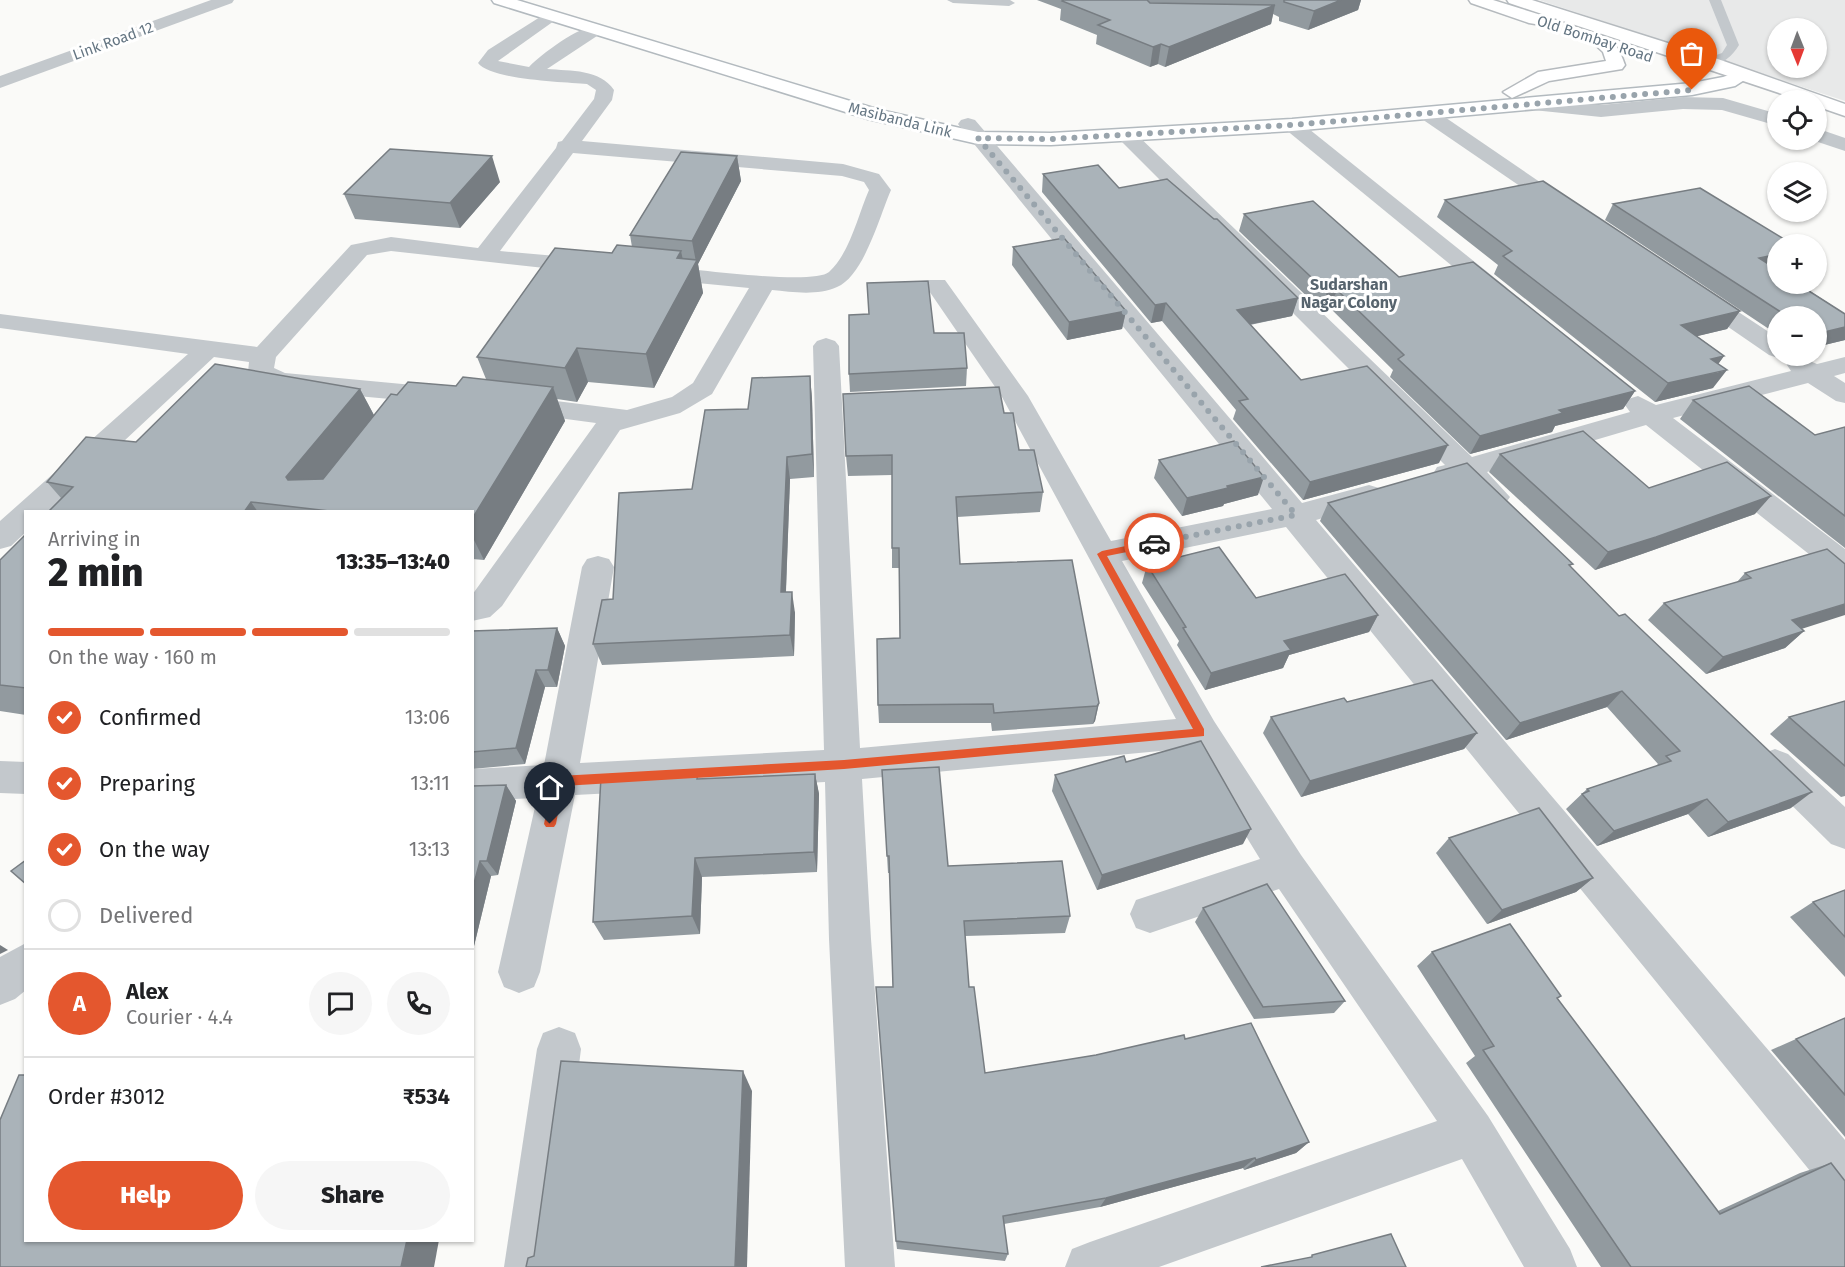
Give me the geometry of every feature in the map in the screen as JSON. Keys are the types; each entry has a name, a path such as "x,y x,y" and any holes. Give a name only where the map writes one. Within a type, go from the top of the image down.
{"main road":[{"name":"Masibanda Link","path":"500,0 551,8 594,30 846,106 928,128 1051,139 1292,125 1692,90 1736,78"},
{"name":"Old Bombay Road","path":"1477,0 1691,69 1736,78 1845,110"},
{"name":"Old Bombay Road","path":"1515,0 1709,62 1767,93"},
{"path":"551,8 864,96 973,131 1059,128 1325,111 1647,79 1691,69 1709,62"},
{"path":"1512,93 1544,76 1616,65 1611,50 1599,40"},
{"path":"846,106 864,96"},
{"path":"1827,117 1845,123"}],"street":[{"name":"Link Road 12","path":"0,82 226,0"},
{"path":"484,256 603,100 605,90 600,83 590,79 502,69 487,63 494,54 551,8"},
{"path":"534,72 545,60 594,30"},
{"path":"1533,104 1601,111 1683,103 1723,104 1767,117"},
{"path":"1426,113 1581,217"},
{"path":"1292,125 1514,305"},
{"path":"973,131 1296,515 1845,1176"},
{"path":"1125,135 1517,518"},
{"path":"1827,138 1845,145"},
{"path":"566,146 843,170 872,178 880,190 845,270 830,281 806,285 633,270"},
{"path":"610,268 391,244 359,250 263,356 261,372 280,381 418,393 626,418"},
{"path":"474,609 479,608 491,597 610,424 626,418 670,409 690,400 703,388 764,282"},
{"path":"1679,283 1767,343"},
{"path":"937,285 998,397 1102,554 1201,732 1287,868 1472,1132 1552,1267"},
{"path":"0,321 263,356"},
{"path":"826,346 841,403 844,765 850,939 870,1267"},
{"path":"31,510 209,348"},
{"path":"1102,554 1296,515 1651,415 1845,365"},
{"path":"1802,366 1845,395"},
{"path":"397,420 418,393"},
{"path":"1623,393 1845,566"},
{"path":"0,538 24,517"},
{"path":"519,972 559,781 598,567"},
{"path":"474,785 844,765 1201,732"},
{"path":"1759,750 1845,832"},
{"path":"0,777 24,778"},
{"path":"1150,914 1287,868"},
{"path":"0,984 24,965"},
{"path":"529,1267 559,1049"},
{"path":"1090,1267 1472,1132"}],"lane":[{"path":"953,0 1009,3"},
{"path":"1709,62 1727,55 1733,45 1715,0"}],"shaded area":[{"path":"1539,0 1845,0 1845,101 1827,95 1827,90 1812,90 1775,78 1827,78 1827,18 1767,18 1767,75"}],"building":[{"path":"1063,0 1147,0 1150,3 1275,5 1169,47 1161,44 1153,47 1098,25 1110,20"},
{"path":"1284,0 1341,0 1314,11 1284,2"},
{"path":"390,149 492,156 450,203 344,194"},
{"path":"681,152 737,156 692,241 630,235"},
{"path":"1098,165 1119,188 1167,179 1214,219 1217,219 1298,298 1237,310 1301,380 1367,366 1448,445 1310,482 1239,401 1248,399 1166,303 1155,305 1043,174"},
{"path":"1543,181 1740,311 1681,325 1724,356 1711,359 1727,370 1668,383 1503,256 1512,251 1445,200"},
{"path":"1700,188 1776,234 1767,234 1767,256 1759,258 1767,263 1767,294 1814,294 1845,314 1845,327 1827,331 1827,306 1771,306 1613,204"},
{"path":"1313,201 1399,277 1473,262 1635,391 1559,410 1563,413 1480,436 1398,359 1404,355 1337,290 1327,292 1244,214"},
{"path":"1064,238 1126,311 1069,322 1013,247"},
{"path":"617,245 681,251 677,258 697,260 646,354 577,348 565,368 477,357 555,248 612,253"},
{"path":"928,281 934,333 964,333 967,368 849,374 849,315 869,314 867,283"},
{"path":"215,364 360,389 286,477 288,480 323,479 391,394 397,395 408,382 456,386 463,377 553,387 474,516 474,510 321,510 251,502 245,510 50,510 73,487 47,482 86,437 136,442"},
{"path":"810,376 812,454 787,457 781,592 792,592 790,635 593,644 602,600 613,599 619,493 692,489 705,410 748,409 752,378"},
{"path":"1749,386 1815,435 1845,427 1845,516 1693,400"},
{"path":"999,387 1004,413 1013,413 1019,450 1034,450 1043,492 956,497 960,564 1072,560 1099,703 1097,706 994,713 993,704 878,705 877,639 900,638 899,548 892,548 892,455 846,456 843,394"},
{"path":"1583,431 1649,488 1727,462 1771,496 1608,552 1500,454"},
{"path":"1234,441 1264,477 1187,498 1159,460"},
{"path":"1467,463 1573,564 1569,565 1619,616 1625,614 1812,792 1728,822 1707,799 1614,831 1582,794 1589,791 1587,789 1671,761 1666,756 1680,751 1622,691 1520,723 1328,503"},
{"path":"24,536 24,688 0,685 0,560"},
{"path":"1219,547 1256,598 1345,574 1378,615 1284,641 1291,650 1211,673 1183,628 1186,627 1147,565"},
{"path":"1827,549 1845,564 1845,604 1792,620 1804,631 1723,657 1664,603 1751,578 1745,573"},
{"path":"557,628 548,670 536,670 516,748 474,752 474,631"},
{"path":"1432,680 1477,733 1310,781 1271,717 1344,698 1347,702"},
{"path":"1845,701 1845,766 1789,717"},
{"path":"1201,741 1251,829 1102,875 1055,775 1124,756 1126,762"},
{"path":"939,767 948,866 1062,861 1070,916 964,921 969,987 974,987 985,1073 1096,1055 1184,1035 1185,1039 1251,1023 1309,1142 1256,1160 1255,1158 1106,1198 1003,1216 1008,1254 896,1241 876,987 893,987 889,856 887,856 882,770"},
{"path":"698,772 697,779 815,774 814,852 695,858 692,916 593,922 601,777"},
{"path":"506,785 487,861 480,861 474,884 474,786"},
{"path":"1539,808 1593,878 1502,910 1449,838"},
{"path":"24,861 24,882 11,871"},
{"path":"1267,884 1345,1001 1263,1007 1203,908"},
{"path":"1845,890 1845,937 1813,902"},
{"path":"1510,924 1561,996 1557,998 1720,1214 1831,1163 1845,1181 1845,1267 1631,1267 1483,1050 1494,1046 1432,952"},
{"path":"1845,1018 1845,1095 1796,1039"},
{"path":"561,1061 743,1071 735,1267 526,1267 528,1258 534,1256"},
{"path":"19,1075 24,1075 24,1242 407,1242 401,1267 0,1267 0,1120"},
{"path":"1391,1234 1406,1267 1261,1267 1312,1257 1312,1255"}],"way so far":[{"path":"1154,543 1296,515 978,138 1051,139 1292,125 1692,90"}],"district":[{"name":"Sudarshan Nagar Colony","path":"1349,293"}],"route":[{"path":"550,824 559,781 844,765 1201,732 1102,554 1154,543"}]}
